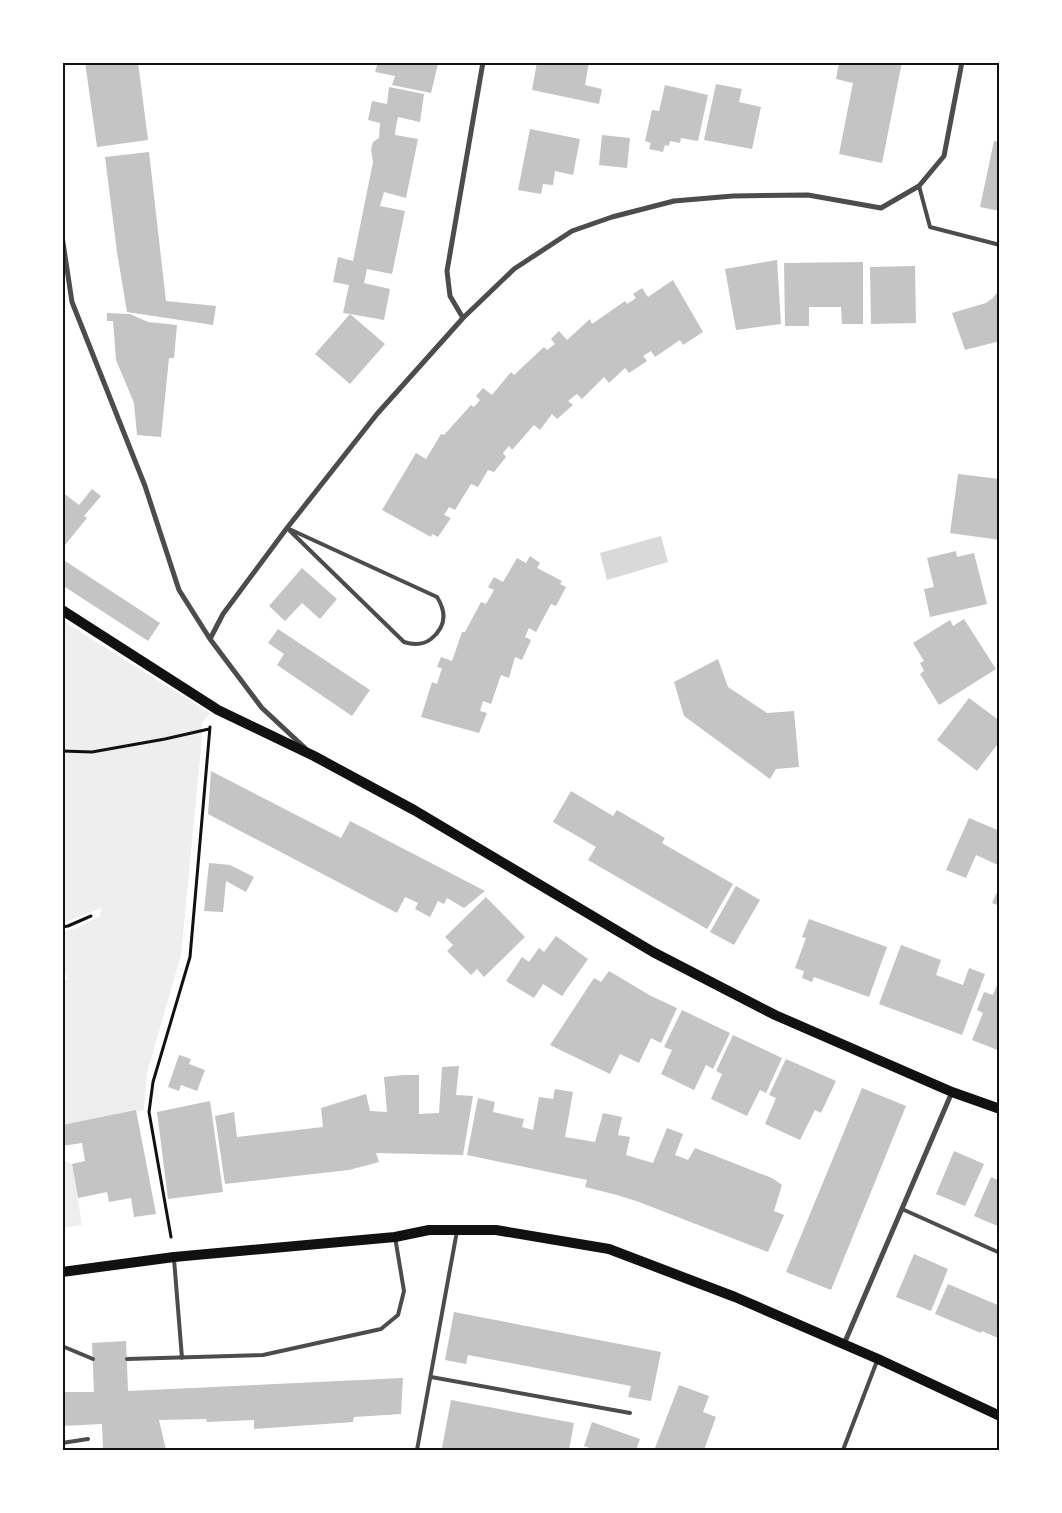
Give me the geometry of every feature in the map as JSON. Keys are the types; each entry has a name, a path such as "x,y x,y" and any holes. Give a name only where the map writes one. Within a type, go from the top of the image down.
{"main road":[{"path":"62,610 218,710 314,756 414,810 653,952 775,1015 952,1092 1000,1110"},
{"path":"62,1272 174,1257 395,1237 429,1230 496,1230 609,1249 735,1296 878,1359 1000,1416"}],"street":[{"path":"463,318 450,296 447,271 483,62"},
{"path":"210,639 223,614 287,528 377,414 463,318 514,269 572,231 612,217 674,201 733,196 808,196 880,208 919,186 944,156 962,62"},
{"path":"62,236 72,302 145,486 179,590 210,639 262,708 314,756"},
{"path":"844,1344 952,1092"}],"lane":[{"path":"919,186 930,227 1000,245"},
{"path":"287,528 437,597 443,606 445,622 437,634 426,642 416,644 404,642 287,528"},
{"path":"902,1209 1000,1253"},
{"path":"417,1450 457,1230"},
{"path":"127,1359 263,1355 381,1329 398,1315 404,1291 395,1237"},
{"path":"174,1257 182,1358"},
{"path":"62,1346 93,1359"},
{"path":"843,1450 878,1359"},
{"path":"430,1377 630,1413"},
{"path":"62,1443 88,1440"}],"path":[{"path":"174,1257 149,1112 153,1082 190,957 209,729 211,724"},
{"path":"62,751 92,752 209,729"},
{"path":"62,927 91,916"}],"shaded area":[{"path":"661,536 668,562 607,580 600,553"},
{"path":"63,621 210,713 202,722 181,955 147,1073 144,1110 63,1125 62,983 68,978 63,971 63,931 77,927 100,916 101,908 63,923"},
{"path":"63,1160 72,1164 82,1225 63,1228"}],"building":[{"path":"85,62 138,62 148,140 97,147"},
{"path":"378,62 428,62 438,64 431,93 392,85 395,76 375,72"},
{"path":"537,62 589,62 585,85 602,89 599,104 532,90"},
{"path":"839,62 902,62 882,163 839,154 853,83 836,79"},
{"path":"716,84 742,89 739,102 761,107 752,149 704,140"},
{"path":"665,85 708,95 698,141 681,138 680,143 670,141 669,146 665,145 663,152 649,149 651,143 645,141 652,110 659,111"},
{"path":"389,87 424,94 420,122 398,117 396,126 395,135 418,139 406,198 384,192 380,206 405,211 392,274 367,269 364,283 390,289 384,320 343,313 349,285 333,282 338,257 353,261 373,162 371,149 373,142 379,138 380,123 368,120 372,101 387,104"},
{"path":"530,129 580,139 573,175 555,171 553,185 543,184 541,194 518,190"},
{"path":"602,135 630,138 627,168 599,165"},
{"path":"994,141 1000,142 1000,211 980,207"},
{"path":"149,152 166,301 216,306 213,325 127,312 105,157"},
{"path":"777,260 781,324 736,330 725,269"},
{"path":"863,262 863,324 842,324 841,307 809,307 809,326 785,326 784,263"},
{"path":"915,266 916,323 871,324 870,267"},
{"path":"673,280 703,332 683,345 680,340 655,357 651,351 643,356 647,361 629,373 625,368 609,383 604,377 582,399 577,394 568,401 573,405 557,419 552,414 540,430 534,425 512,450 509,446 503,453 506,457 494,472 488,470 478,487 471,484 455,510 449,507 444,515 451,518 438,537 432,534 431,537 382,510 416,453 426,459 441,434 444,435 471,405 474,407 480,400 476,396 483,388 492,395 511,372 514,375 544,347 547,350 555,344 551,339 559,331 567,340 590,319 592,324 625,301 627,304 636,298 633,294 642,288 648,297"},
{"path":"1000,289 1000,341 965,350 952,313 986,303"},
{"path":"107,313 130,314 148,322 177,325 174,358 169,358 161,437 137,435 134,403 116,360 113,321 107,321"},
{"path":"350,314 385,344 350,384 315,354"},
{"path":"958,474 1000,479 1000,540 950,533"},
{"path":"92,489 101,496 84,516 87,518 65,545 62,543 62,492 79,505"},
{"path":"956,551 957,557 974,553 987,604 930,617 924,589 934,587 927,558"},
{"path":"530,556 540,563 537,568 562,581 560,584 566,587 556,606 551,604 536,632 529,628 525,637 531,640 522,660 515,657 509,678 501,675 491,704 483,701 480,711 487,713 479,733 421,717 432,682 437,684 442,668 437,667 441,657 452,661 462,632 465,632 481,602 486,604 494,590 488,587 494,577 503,582 517,558 526,563"},
{"path":"62,559 160,623 148,641 62,585"},
{"path":"302,568 337,599 320,619 302,603 285,621 269,606"},
{"path":"964,619 996,669 939,705 920,674 924,671 920,663 924,661 913,643 950,620 953,626"},
{"path":"278,629 370,690 352,716 277,665 284,654 268,643"},
{"path":"718,659 728,687 767,713 794,711 799,767 776,769 770,779 684,716 674,682"},
{"path":"969,698 1000,721 1000,741 977,771 937,740"},
{"path":"211,771 341,838 350,821 485,891 464,908 447,898 444,904 438,901 430,917 415,909 418,903 405,897 397,913 208,814"},
{"path":"571,791 613,816 617,810 665,838 662,843 733,884 707,929 588,860 596,847 553,822"},
{"path":"969,818 1000,831 1000,866 976,855 966,878 946,870"},
{"path":"209,863 230,865 254,877 246,892 226,881 223,912 204,911"},
{"path":"736,886 760,900 734,945 710,932"},
{"path":"1000,886 1000,906 992,903"},
{"path":"486,897 525,937 484,977 477,969 471,975 447,951 453,945 445,937"},
{"path":"809,919 887,947 869,997 814,977 812,982 802,978 804,971 795,968 806,938 802,937"},
{"path":"556,936 588,959 562,996 543,984 534,998 506,981 522,957 529,962 539,948 544,952"},
{"path":"901,945 941,960 936,975 963,985 969,968 985,974 962,1035 879,1004"},
{"path":"609,971 651,996 677,1008 661,1043 651,1038 639,1063 620,1054 610,1074 550,1045 594,978 601,982"},
{"path":"999,980 1000,1051 972,1040 983,1013 977,1010 984,992 993,995"},
{"path":"682,1010 730,1033 713,1069 706,1065 694,1090 661,1074 672,1050 664,1047"},
{"path":"733,1035 782,1058 766,1093 760,1090 747,1116 711,1099 722,1074 716,1071"},
{"path":"179,1055 191,1059 189,1064 205,1070 197,1091 181,1085 179,1091 168,1087"},
{"path":"786,1059 836,1081 821,1113 815,1110 800,1140 765,1124 776,1098 769,1095"},
{"path":"459,1066 456,1095 473,1096 463,1155 376,1153 379,1162 349,1170 225,1184 215,1116 234,1112 237,1137 323,1127 321,1108 366,1094 370,1111 387,1112 384,1077 403,1075 419,1075 419,1114 439,1113 442,1067"},
{"path":"862,1088 906,1106 831,1290 786,1272"},
{"path":"555,1089 573,1092 565,1137 595,1142 603,1113 622,1117 618,1135 630,1137 626,1155 653,1163 667,1128 683,1134 675,1155 688,1160 695,1148 772,1178 782,1185 774,1211 784,1215 768,1252 639,1202 585,1187 587,1180 467,1155 478,1098 495,1102 493,1112 524,1119 522,1127 533,1130 539,1097 553,1099"},
{"path":"210,1101 223,1192 168,1199 157,1112"},
{"path":"136,1110 156,1214 134,1217 131,1198 109,1202 107,1192 78,1198 72,1164 85,1161 82,1143 62,1146 62,1125"},
{"path":"954,1151 984,1164 965,1206 936,1194"},
{"path":"991,1177 1000,1181 1000,1227 974,1216"},
{"path":"914,1254 948,1269 931,1311 896,1297"},
{"path":"948,1284 1000,1306 1000,1339 935,1314"},
{"path":"454,1312 661,1352 651,1401 628,1397 631,1386 468,1355 466,1364 445,1360"},
{"path":"126,1341 128,1391 403,1378 401,1414 354,1417 353,1422 254,1429 254,1420 207,1422 206,1419 159,1420 166,1450 103,1450 102,1424 62,1426 62,1392 94,1392 92,1343"},
{"path":"679,1385 709,1396 703,1412 716,1417 704,1450 661,1450 655,1448"},
{"path":"451,1400 574,1423 569,1450 455,1450 442,1448"},
{"path":"592,1422 640,1439 636,1450 596,1450 584,1446"}]}
